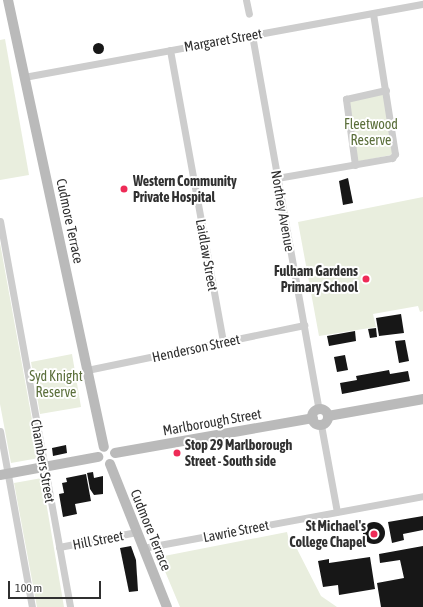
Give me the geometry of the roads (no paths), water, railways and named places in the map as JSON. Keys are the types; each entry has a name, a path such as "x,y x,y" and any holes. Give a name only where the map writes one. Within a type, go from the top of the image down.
{"street":[{"name":"Cudmore Terrace","path":"8,0 104,447"},
{"path":"246,0 249,14"},
{"name":"Margaret Street","path":"24,78 423,4"},
{"path":"277,178 392,158 395,154 373,14"},
{"name":"Northey Avenue","path":"252,35 304,325 324,413"},
{"name":"Laidlaw Street","path":"170,50 223,342"},
{"path":"354,165 346,99 386,90"},
{"name":"Chambers Street","path":"0,221 70,607"},
{"name":"Henderson Street","path":"87,370 304,325"},
{"path":"337,512 317,422 327,421 324,413 423,400"},
{"name":"Marlborough Street","path":"115,453 317,422"},
{"path":"0,431 4,474 32,607"},
{"path":"104,447 110,447 115,453 110,464 101,463 98,457 100,450 104,447"},
{"path":"4,474 98,457"},
{"name":"Cudmore Terrace","path":"110,464 167,607"},
{"name":"Lawrie Street","path":"143,548 423,496"},
{"name":"Hill Street","path":"59,547 137,532"}],"place":[{"name":"Western Community Private Hospital","path":"124,189"},
{"name":"Fulham Gardens Primary School","path":"366,279"},
{"name":"Stop 29 Marlborough Street - South side","path":"177,453"},
{"name":"St Michael's College Chapel","path":"374,534"}],"park label":[{"name":"Fleetwood Reserve","path":"371,132"},
{"name":"Syd Knight Reserve","path":"56,384"}]}
